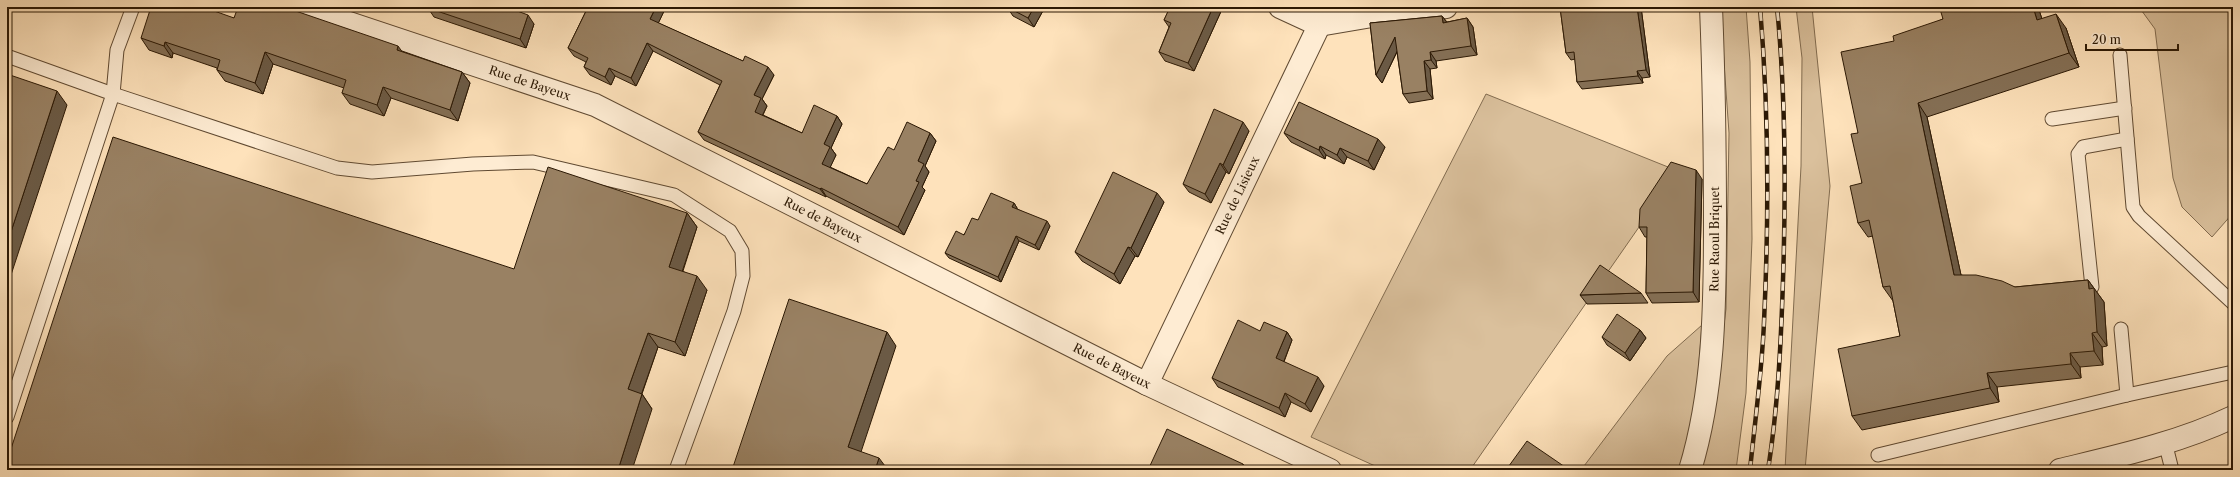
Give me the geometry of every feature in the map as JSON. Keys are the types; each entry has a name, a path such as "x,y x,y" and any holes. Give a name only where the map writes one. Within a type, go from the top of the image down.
{"street":[{"name":"Rue de Bayeux","path":"301,7 595,105 1148,384 1330,470"},
{"path":"1280,7 1323,16 1372,16 1446,7"},
{"name":"Rue Raoul Briquet","path":"1690,470 1709,370 1715,309 1715,136 1711,7"},
{"name":"Rue de Lisieux","path":"1148,384 1323,16"},
{"path":"2060,470 2208,429 2233,417"}],"lane":[{"path":"7,417 114,94 117,50 133,7"},
{"path":"2120,55 2133,207 2140,216 2233,304"},
{"path":"7,56 114,94 337,168 372,172 473,164 533,162 674,195 730,230 742,251 743,276 734,311 676,470"},
{"path":"2052,120 2124,108"},
{"path":"2092,288 2078,154 2083,147 2127,139"},
{"path":"2121,329 2127,395"},
{"path":"1878,455 2127,395 2233,372"},
{"path":"2165,442 2172,470"}],"shaded area":[{"path":"1720,7 1746,7 1750,62 1752,239 1746,393 1736,470 1700,470 1710,435 1726,309 1729,133"},
{"path":"1796,7 1812,7 1830,186 1805,470 1785,470 1801,166 1802,58"},
{"path":"2139,7 2233,7 2233,213 2212,237 2182,207 2173,178 2155,29"},
{"path":"1486,94 1678,171 1470,470 1384,470 1311,437"},
{"path":"1702,325 1693,437 1681,470 1581,470 1667,356"}],"building":[{"path":"151,7 203,7 234,18 238,7 284,7 398,46 397,50 462,72 450,110 383,87 377,105 342,93 346,80 265,52 255,83 217,70 220,60 165,42 164,46 141,38"},
{"path":"428,7 513,7 512,9 528,15 520,39"},
{"path":"588,7 656,7 650,19 743,61 745,56 768,67 754,95 761,98 755,112 802,133 814,105 837,116 824,144 830,147 822,164 867,184 888,147 894,150 907,122 930,133 918,161 924,164 916,181 919,182 898,227 821,188 820,189 698,132 722,81 647,43 631,78 609,68 605,77 584,67 588,58 568,48"},
{"path":"1007,7 1034,7 1028,18"},
{"path":"1170,7 1213,7 1188,63 1159,52 1171,23 1164,20"},
{"path":"1560,7 1637,7 1646,70 1637,71 1638,76 1577,82 1574,52 1566,53"},
{"path":"1944,7 2033,7 2037,20 2056,14 2069,53 1918,103 1954,275 1976,275 2002,281 2015,287 2088,280 2089,289 2094,288 2097,332 2092,333 2094,351 2070,353 2071,364 1987,373 1990,388 1852,416 1838,349 1900,336 1890,286 1883,287 1869,220 1858,223 1850,186 1862,183 1851,134 1858,133 1841,52 1894,41 1893,36 1943,19 1940,9"},
{"path":"1442,16 1443,23 1467,18 1471,46 1430,52 1431,60 1424,61 1427,91 1403,94 1395,37 1376,75 1370,23"},
{"path":"7,74 57,91 7,244"},
{"path":"1299,102 1378,139 1368,161 1340,148 1337,155 1320,146 1319,150 1284,133"},
{"path":"1214,109 1243,122 1223,165 1220,163 1205,194 1183,184"},
{"path":"113,137 514,269 548,167 687,213 669,267 697,276 675,342 648,333 628,389 642,394 618,470 7,470 7,461"},
{"path":"1671,162 1696,170 1693,292 1646,293 1647,227 1639,227 1640,209"},
{"path":"1113,172 1157,193 1131,248 1128,247 1114,274 1075,252"},
{"path":"991,193 1014,203 1012,207 1047,221 1035,245 1016,236 998,277 945,253 956,231 964,235 972,218 978,220"},
{"path":"1600,265 1641,293 1580,295"},
{"path":"789,299 887,332 848,447 879,458 875,470 732,470"},
{"path":"1617,314 1640,330 1625,353 1602,337"},
{"path":"1238,320 1260,331 1264,322 1287,332 1276,358 1318,377 1305,404 1285,393 1279,408 1212,378"},
{"path":"1167,429 1243,464 1241,470 1148,470"},
{"path":"1527,441 1568,469 1568,470 1506,470"}],"railway":[{"path":"1750,470 1762,359 1767,243 1767,125 1760,7"},
{"path":"1768,470 1778,375 1784,246 1784,109 1777,7"}]}
